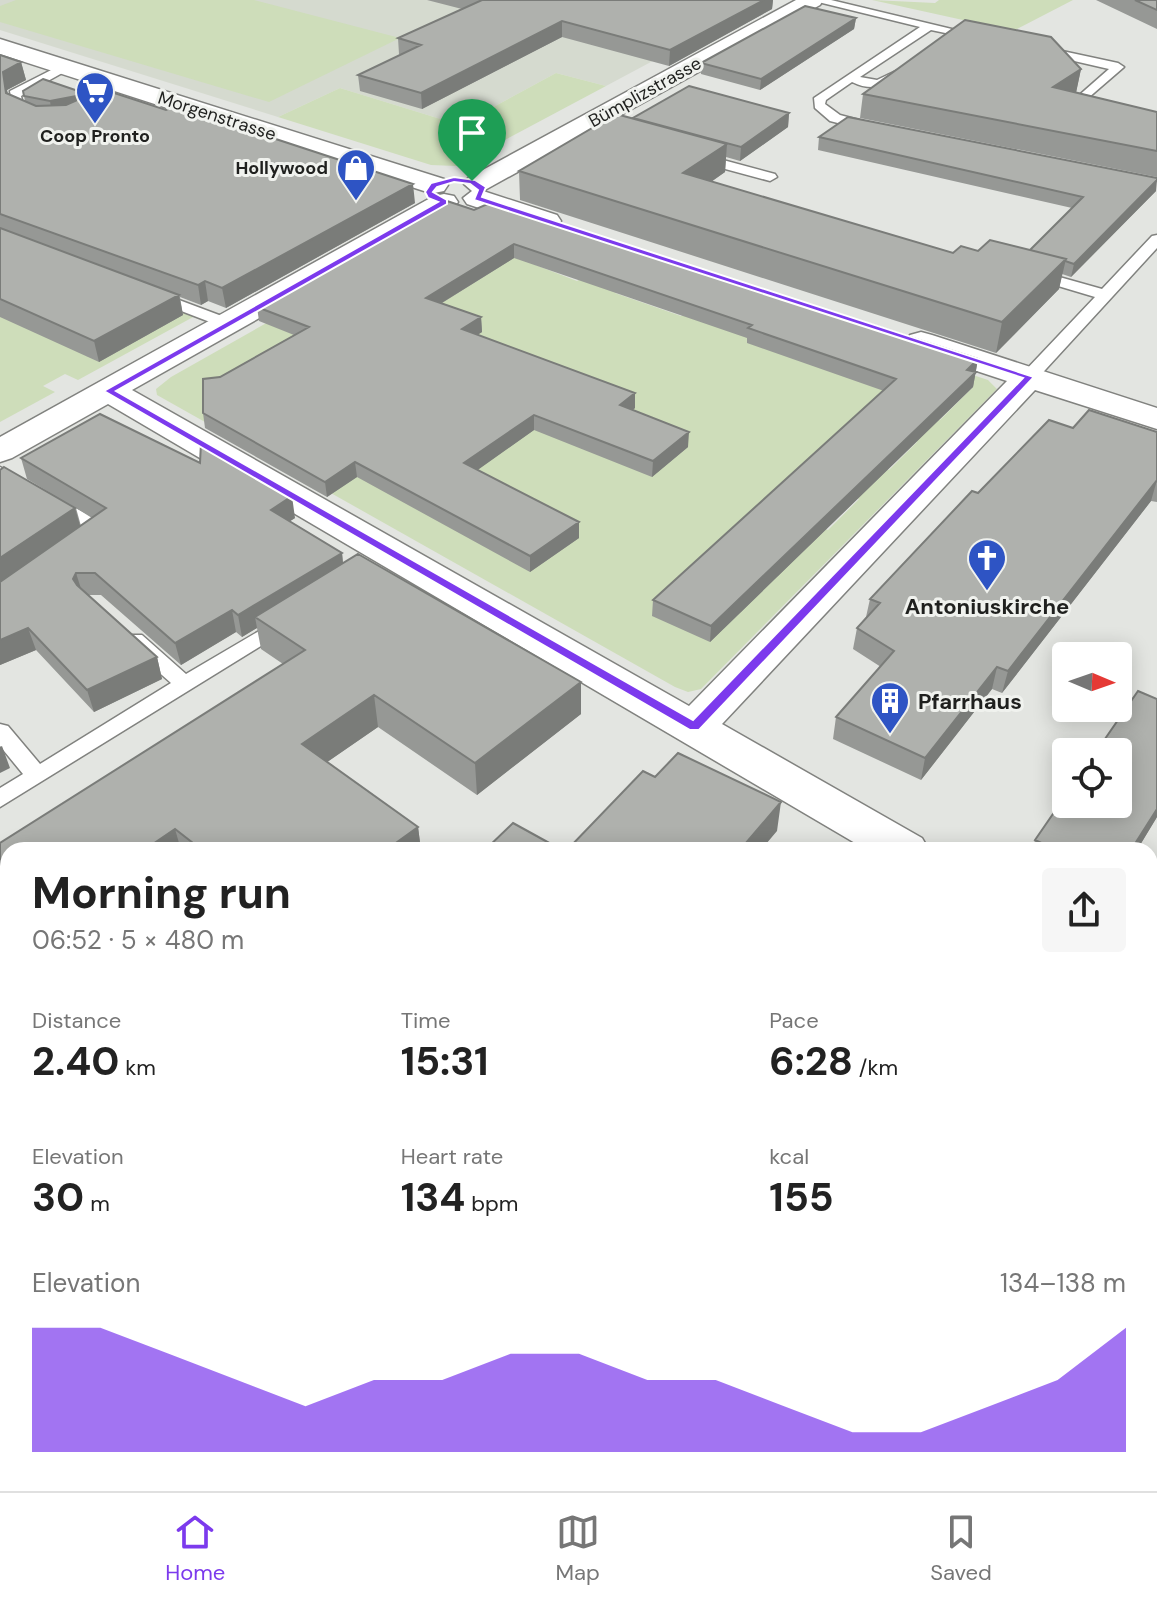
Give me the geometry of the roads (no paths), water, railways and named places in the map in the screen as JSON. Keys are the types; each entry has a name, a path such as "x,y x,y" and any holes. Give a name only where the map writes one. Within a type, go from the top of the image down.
{"street":[{"name":"Bümplizstrasse","path":"478,191 814,0"},
{"name":"Morgenstrasse","path":"0,46 439,194"},
{"path":"0,451 229,324 439,194 464,203 478,191 568,228"},
{"path":"898,335 1157,419"},
{"path":"694,727 1029,377"},
{"path":"109,391 384,560 694,727 891,842"}],"lane":[{"path":"814,0 987,38"},
{"path":"891,131 841,121 820,108 820,98 929,26"},
{"path":"1031,48 1118,67 1080,101"},
{"path":"55,116 41,117 17,107 14,94 67,67"},
{"path":"854,74 853,78 858,82 877,85 913,67"},
{"path":"107,99 133,89"},
{"path":"677,152 770,177"},
{"path":"1029,377 1157,239"},
{"path":"1023,271 1105,295"},
{"path":"133,288 229,324"},
{"path":"0,472 100,529 75,546"},
{"path":"0,799 302,611"},
{"path":"115,622 185,684"},
{"path":"0,731 37,776"}],"place":[{"name":"Coop Pronto","path":"95,125"},
{"name":"Hollywood","path":"356,202"},
{"name":"Antoniuskirche","path":"987,592"},
{"name":"Pfarrhaus","path":"890,735"}]}
